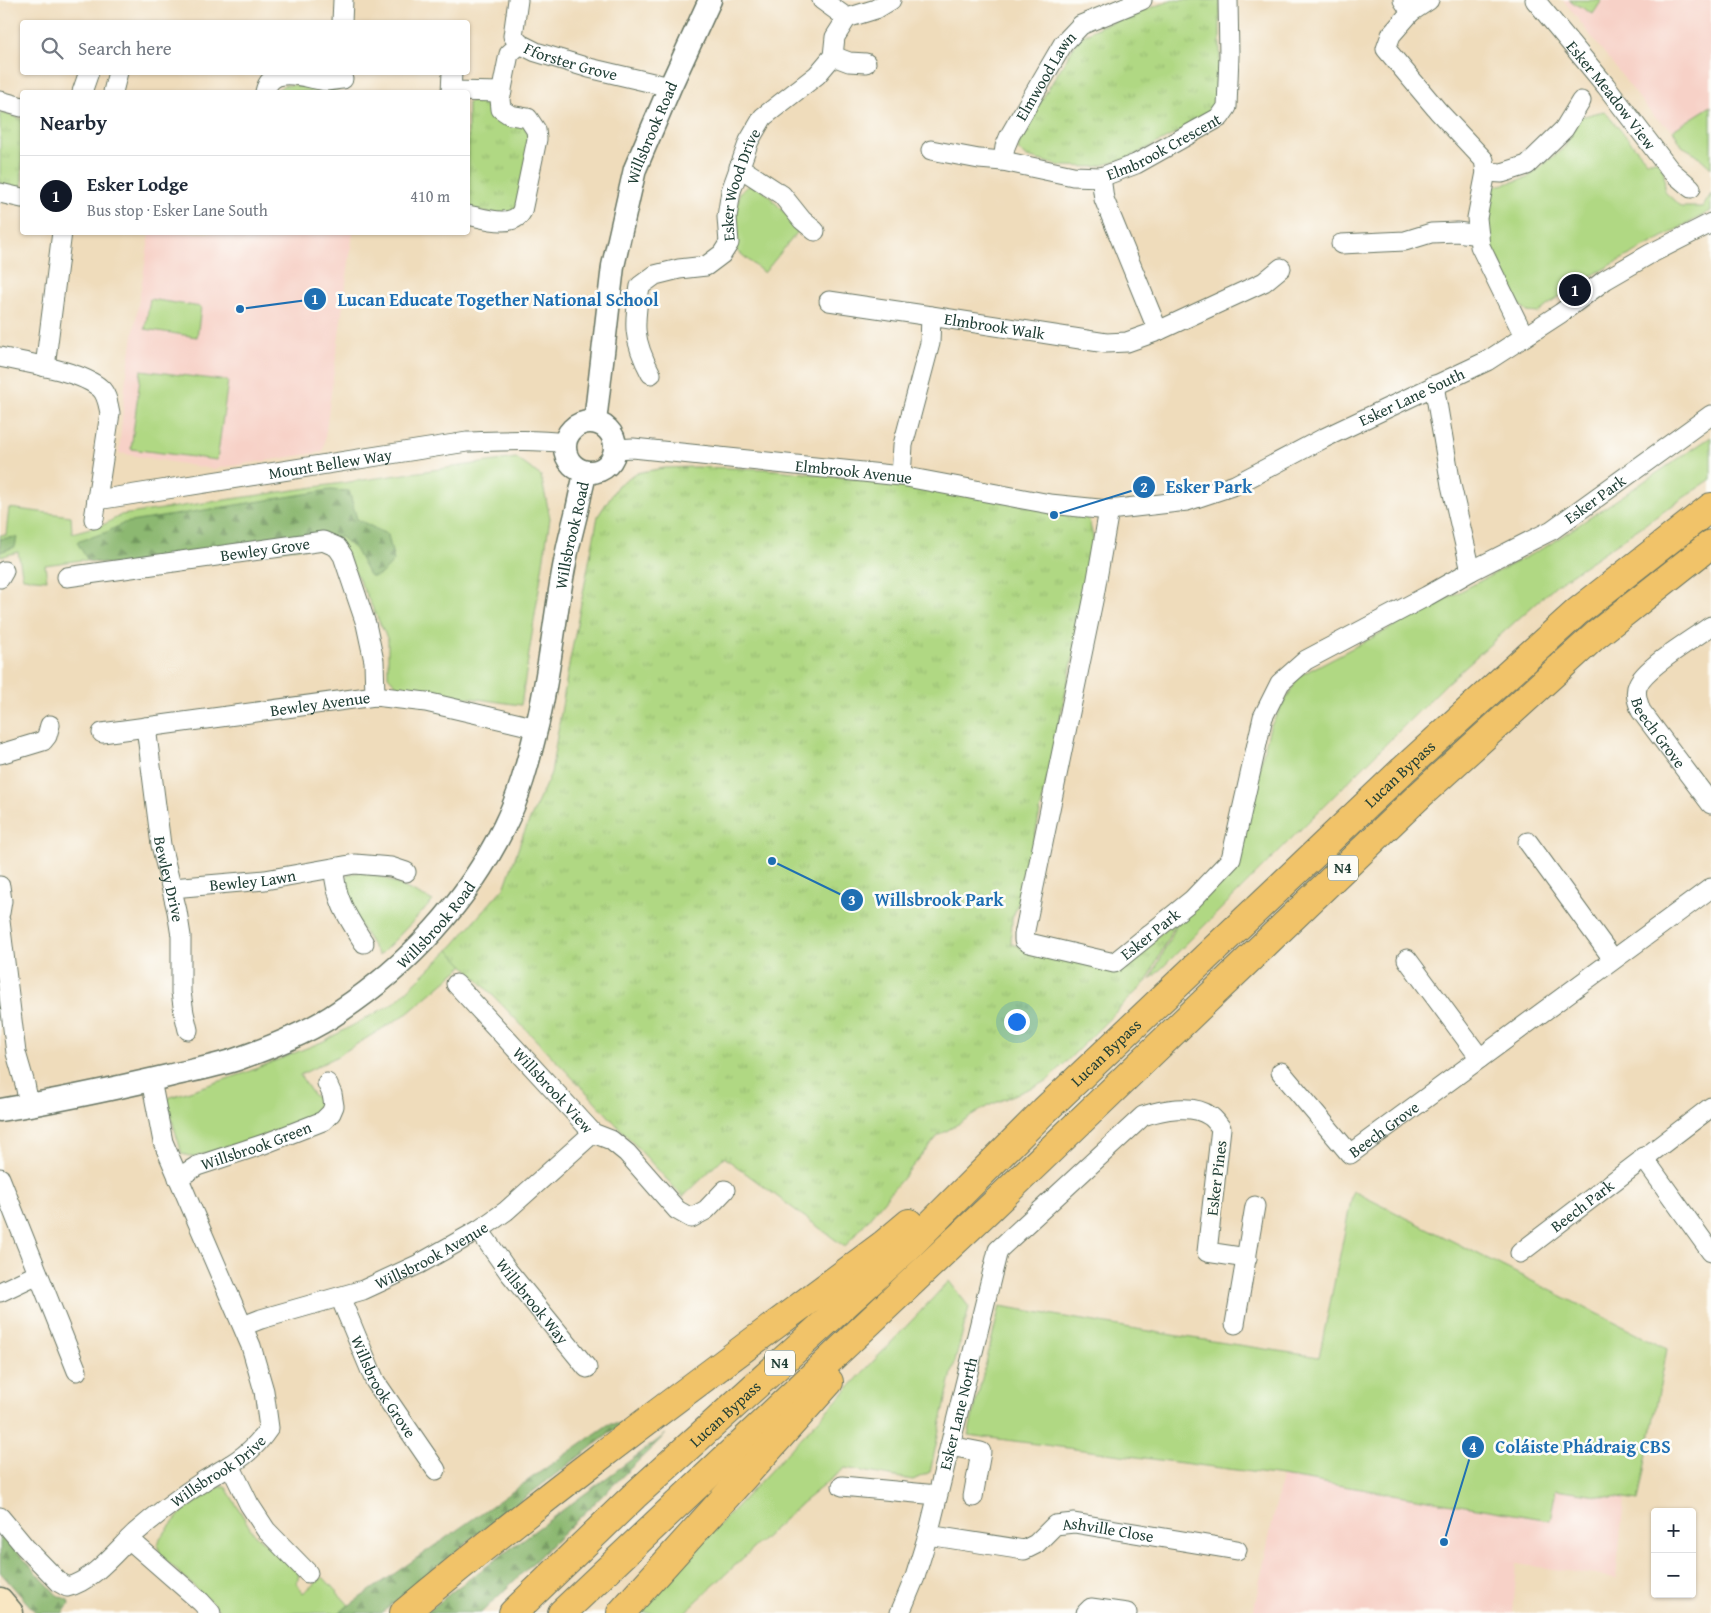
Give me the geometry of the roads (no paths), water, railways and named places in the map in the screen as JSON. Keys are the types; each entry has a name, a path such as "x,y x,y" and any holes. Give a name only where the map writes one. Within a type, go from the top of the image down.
{"highway":[{"name":"Lucan Bypass","path":"513,1613 634,1496 905,1250 1044,1111 1403,770 1577,612 1711,507"},
{"name":"Lucan Bypass","path":"562,1613 990,1208 1420,795 1596,635 1711,544"},
{"path":"404,1613 483,1547 588,1465 884,1244 1044,1111"},
{"path":"622,1613 806,1408 990,1208"}],"main road":[{"path":"0,1601 10,1613"}],"street":[{"path":"342,20 343,0"},
{"name":"Fforster Grove","path":"518,0 513,36 520,44 536,52 589,68 670,87"},
{"name":"Willsbrook Road","path":"595,422 613,266 636,169 670,87 710,0"},
{"path":"822,0 847,18 876,9 891,0"},
{"name":"Elmwood Lawn","path":"1003,162 1005,147 1010,135 1063,44 1082,25 1142,0"},
{"name":"Elmbrook Crescent","path":"931,150 1073,176 1101,177 1136,164 1220,117 1227,107 1229,55 1228,0"},
{"path":"1429,0 1407,6 1391,35 1386,49 1438,112 1484,160 1486,172 1477,218 1480,246 1524,336"},
{"name":"Esker Meadow View","path":"1535,0 1606,86 1670,170 1691,188"},
{"name":"Esker Wood Drive","path":"651,374 637,342 635,320 640,286 655,275 679,269 706,266 722,254 729,243 727,217 731,192 750,141 763,117 816,75 833,56 835,37 847,18"},
{"path":"470,215 512,221 519,217 522,211 537,139 536,130 528,118 510,115 502,109 500,99 510,54 520,44"},
{"path":"833,56 849,62 866,63"},
{"path":"83,90 88,75"},
{"path":"114,90 117,75"},
{"path":"265,90 266,86 273,78 281,75 345,81"},
{"path":"451,90 452,75"},
{"path":"470,92 502,92"},
{"path":"0,101 20,106"},
{"path":"1486,172 1502,173 1527,165 1564,129 1581,101"},
{"path":"739,167 782,195 802,220 815,231"},
{"path":"1101,177 1104,199 1158,331"},
{"path":"0,193 20,198"},
{"name":"Esker Lane South","path":"1090,508 1109,510 1187,501 1235,485 1324,438 1487,360 1561,313 1605,280 1650,254 1711,223"},
{"path":"1341,244 1404,241 1431,233 1457,232 1479,235"},
{"path":"45,367 62,235"},
{"name":"Elmbrook Walk","path":"901,476 903,445 930,343 931,316 1106,343 1127,342 1158,331 1264,282 1281,268"},
{"path":"830,301 931,316"},
{"name":"Mount Bellew Way","path":"0,357 86,379 101,388 108,400 110,413 96,509 467,442 544,440 565,443"},
{"path":"1434,385 1451,485 1471,571"},
{"name":"Esker Park","path":"1109,510 1094,596 1024,940 1029,943 1114,963 1192,900 1232,859 1263,717 1280,683 1306,660 1471,571 1552,530 1711,415"},
{"path":"587,422 595,422 602,424 612,434 616,448 614,457 609,464 595,472 586,472 572,464 567,457 565,443 574,427 587,422"},
{"name":"Elmbrook Avenue","path":"616,448 633,448 901,476 1050,504 1090,508"},
{"name":"Willsbrook Road","path":"0,1110 151,1080 242,1058 289,1039 338,1013 374,987 406,960 459,900 484,864 509,814 529,758 537,728 548,672 565,560 580,490 586,472"},
{"name":"Bewley Grove","path":"67,577 323,541 338,547 343,556 366,624 374,661 375,696"},
{"name":"Beech Grove","path":"1711,626 1645,673 1637,686 1637,698 1642,711 1711,804"},
{"name":"Bewley Avenue","path":"102,733 375,696 426,702 537,728"},
{"path":"0,754 43,741 47,736 50,725"},
{"name":"Bewley Drive","path":"146,727 161,845 182,940 181,992 188,1030"},
{"path":"1528,842 1613,959"},
{"name":"Bewley Lawn","path":"172,888 265,880 355,864 391,868 406,872"},
{"path":"334,869 335,887 342,906 364,943"},
{"path":"0,886 2,901 0,913"},
{"name":"Beech Grove","path":"1281,1072 1350,1154 1711,888"},
{"path":"0,921 8,1055 25,1084 29,1105"},
{"path":"1407,959 1480,1058"},
{"name":"Willsbrook View","path":"456,984 593,1133 611,1140 627,1153 677,1210 692,1218 706,1210 725,1190"},
{"name":"Willsbrook Drive","path":"0,1517 52,1576 67,1587 75,1585 104,1564 129,1538 170,1505 242,1458 261,1440 269,1428 264,1391 251,1346 164,1142 151,1080"},
{"name":"Willsbrook Green","path":"178,1178 197,1166 323,1122 334,1106 332,1094 327,1083"},
{"name":"Beech Park","path":"1520,1253 1643,1157 1711,1107"},
{"name":"Esker Pines","path":"1026,1224 1143,1116 1160,1110 1194,1110 1210,1115 1221,1128 1207,1252 1247,1258"},
{"name":"Willsbrook Avenue","path":"243,1326 362,1290 419,1264 479,1230 506,1211 593,1133"},
{"path":"1643,1157 1711,1252"},
{"path":"0,1178 77,1371"},
{"path":"1235,1324 1255,1206"},
{"name":"Esker Lane North","path":"900,1613 915,1577 928,1535 998,1250 1026,1224"},
{"name":"Willsbrook Way","path":"479,1230 508,1271 588,1368"},
{"path":"0,1292 38,1274"},
{"name":"Willsbrook Grove","path":"340,1297 375,1381 436,1470"},
{"path":"950,1446 982,1452 973,1497"},
{"path":"230,1465 266,1530 308,1573"},
{"path":"842,1486 937,1495"},
{"name":"Ashville Close","path":"928,1535 1024,1550 1036,1544 1055,1525 1074,1523 1237,1550"},
{"path":"129,1538 211,1613"},
{"path":"1086,1613 1091,1608 1127,1613"}],"place":[{"name":"Esker Lodge","path":"1575,290"},
{"name":"Lucan Educate Together National School","path":"240,309"},
{"name":"Esker Park","path":"1054,515"},
{"name":"Willsbrook Park","path":"772,861"},
{"name":"Coláiste Phádraig CBS","path":"1444,1542"}]}
